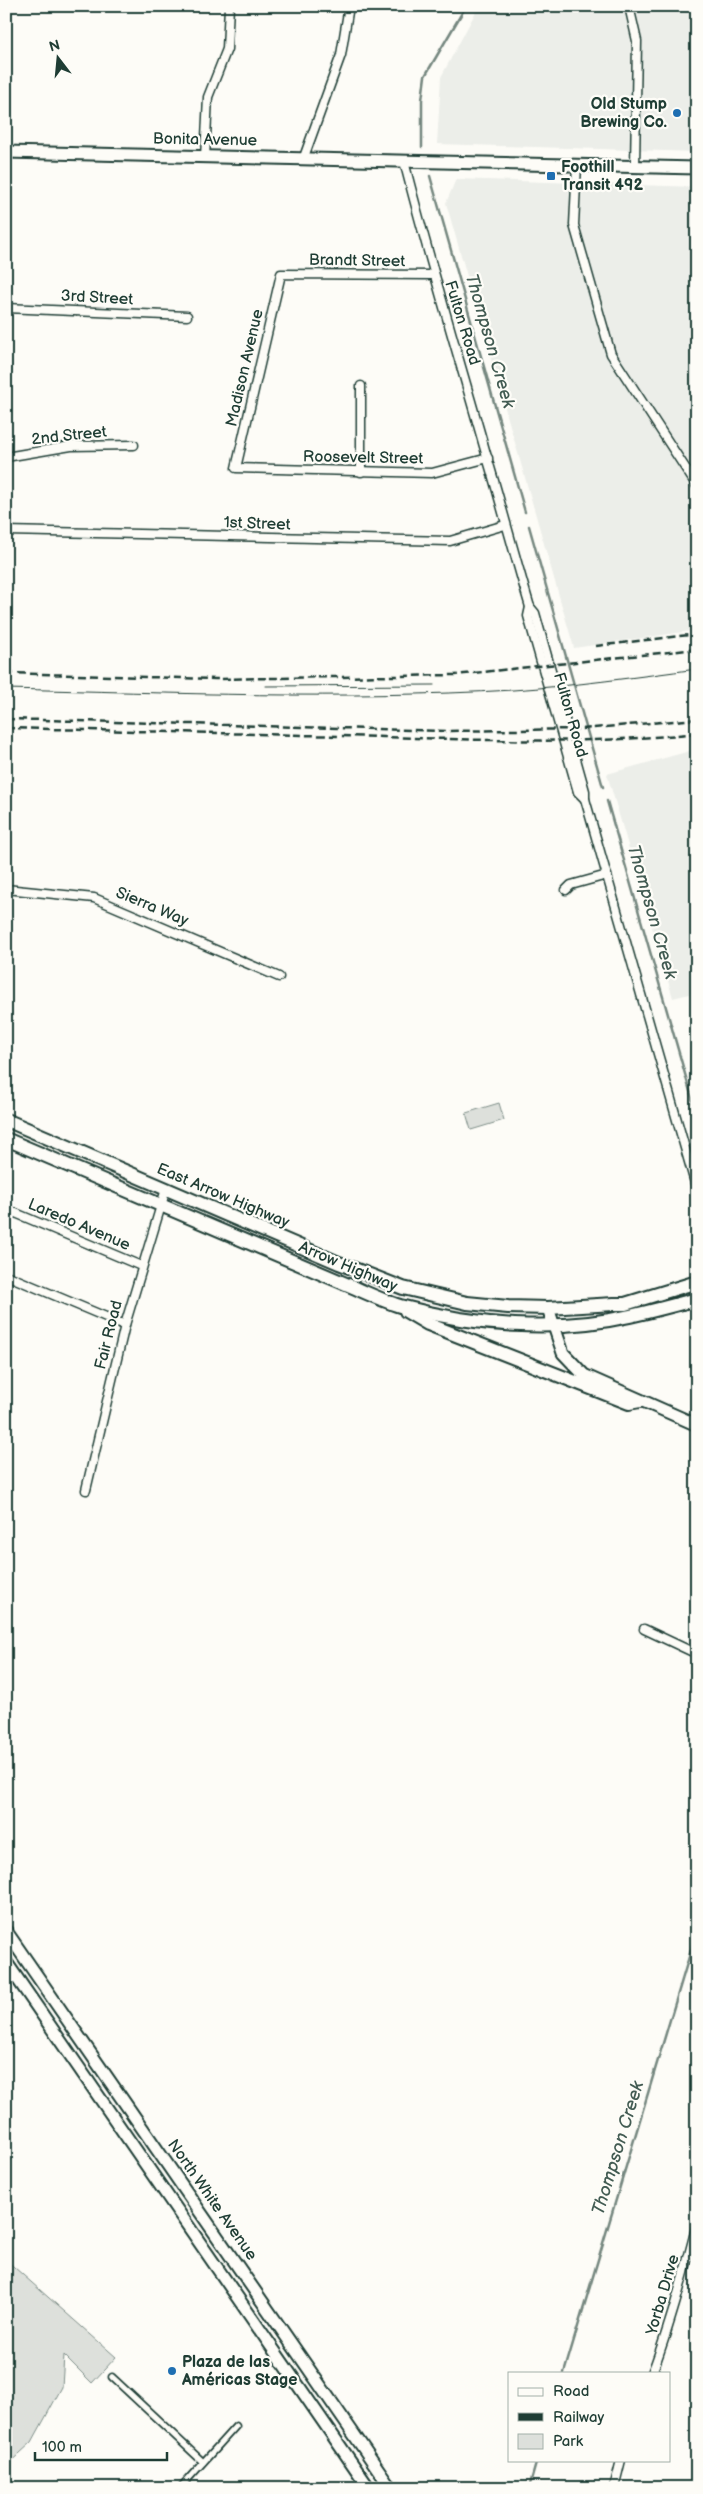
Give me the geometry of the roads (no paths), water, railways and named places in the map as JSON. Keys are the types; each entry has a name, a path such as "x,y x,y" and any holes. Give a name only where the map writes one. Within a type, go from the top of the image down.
{"main road":[{"name":"Bonita Avenue","path":"6,152 205,158 304,157 697,168"},
{"name":"East Arrow Highway","path":"6,1120 339,1263 403,1288 467,1303 548,1308"},
{"name":"Arrow Highway","path":"6,1139 398,1305 479,1322 553,1325 630,1316 697,1299"},
{"path":"697,1282 624,1304 548,1308 563,1353 584,1374 640,1401 697,1425"},
{"path":"398,1305 428,1324 629,1403 640,1401"},
{"name":"North White Avenue","path":"6,1931 392,2488"},
{"name":"North White Avenue","path":"6,1962 369,2488"}],"street":[{"path":"205,158 208,97 227,49 229,6"},
{"path":"304,157 342,55 349,6"},
{"path":"630,6 637,41 635,167"},
{"name":"Fulton Road","path":"404,161 433,276 488,458 505,525 530,607 535,612 572,740 585,791 585,799 697,1190"},
{"path":"577,165 574,225 611,354 697,486"},
{"name":"Brandt Street","path":"281,274 433,276"},
{"name":"Madison Avenue","path":"236,468 281,274"},
{"name":"3rd Street","path":"6,308 187,316"},
{"path":"361,386 361,472"},
{"name":"2nd Street","path":"6,457 71,446 134,445"},
{"name":"Roosevelt Street","path":"236,468 432,473 488,458"},
{"name":"1st Street","path":"6,531 450,541 505,525"},
{"path":"566,890 571,885 607,875"},
{"name":"Sierra Way","path":"6,889 94,898 279,977"},
{"name":"Fair Road","path":"86,1490 125,1325 141,1266 166,1189"},
{"name":"Laredo Avenue","path":"6,1209 141,1266"},
{"path":"6,1274 125,1325"},
{"path":"398,1305 403,1288"},
{"path":"644,1629 697,1654"},
{"name":"Yorba Drive","path":"652,2372 670,2328 693,2250 697,2224"},
{"path":"112,2377 203,2462"},
{"path":"180,2488 236,2426"},
{"path":"614,2488 620,2462"}],"waterway":[{"name":"Thompson Creek","path":"422,147 422,100 425,76 466,6"},
{"name":"Thompson Creek","path":"430,176 525,512"},
{"name":"Thompson Creek","path":"529,526 603,787"},
{"name":"Thompson Creek","path":"607,801 697,1116"},
{"name":"Thompson Creek","path":"564,2372 697,1930"},
{"name":"Thompson Creek","path":"529,2488 536,2462"}],"tram line":[{"path":"6,689 259,695 386,695 513,690 697,669"},
{"path":"266,686 434,685"}],"railway":[{"path":"596,646 697,634"},
{"path":"6,673 215,679 455,675 697,649"},
{"path":"6,719 447,731 582,729 697,719"},
{"path":"6,728 540,741 619,739 697,733"}],"place":[{"name":"Old Stump Brewing Co.","path":"677,113"},
{"name":"Foothill Transit 492","path":"551,176"},
{"name":"Plaza de las Américas Stage","path":"172,2371"}]}
